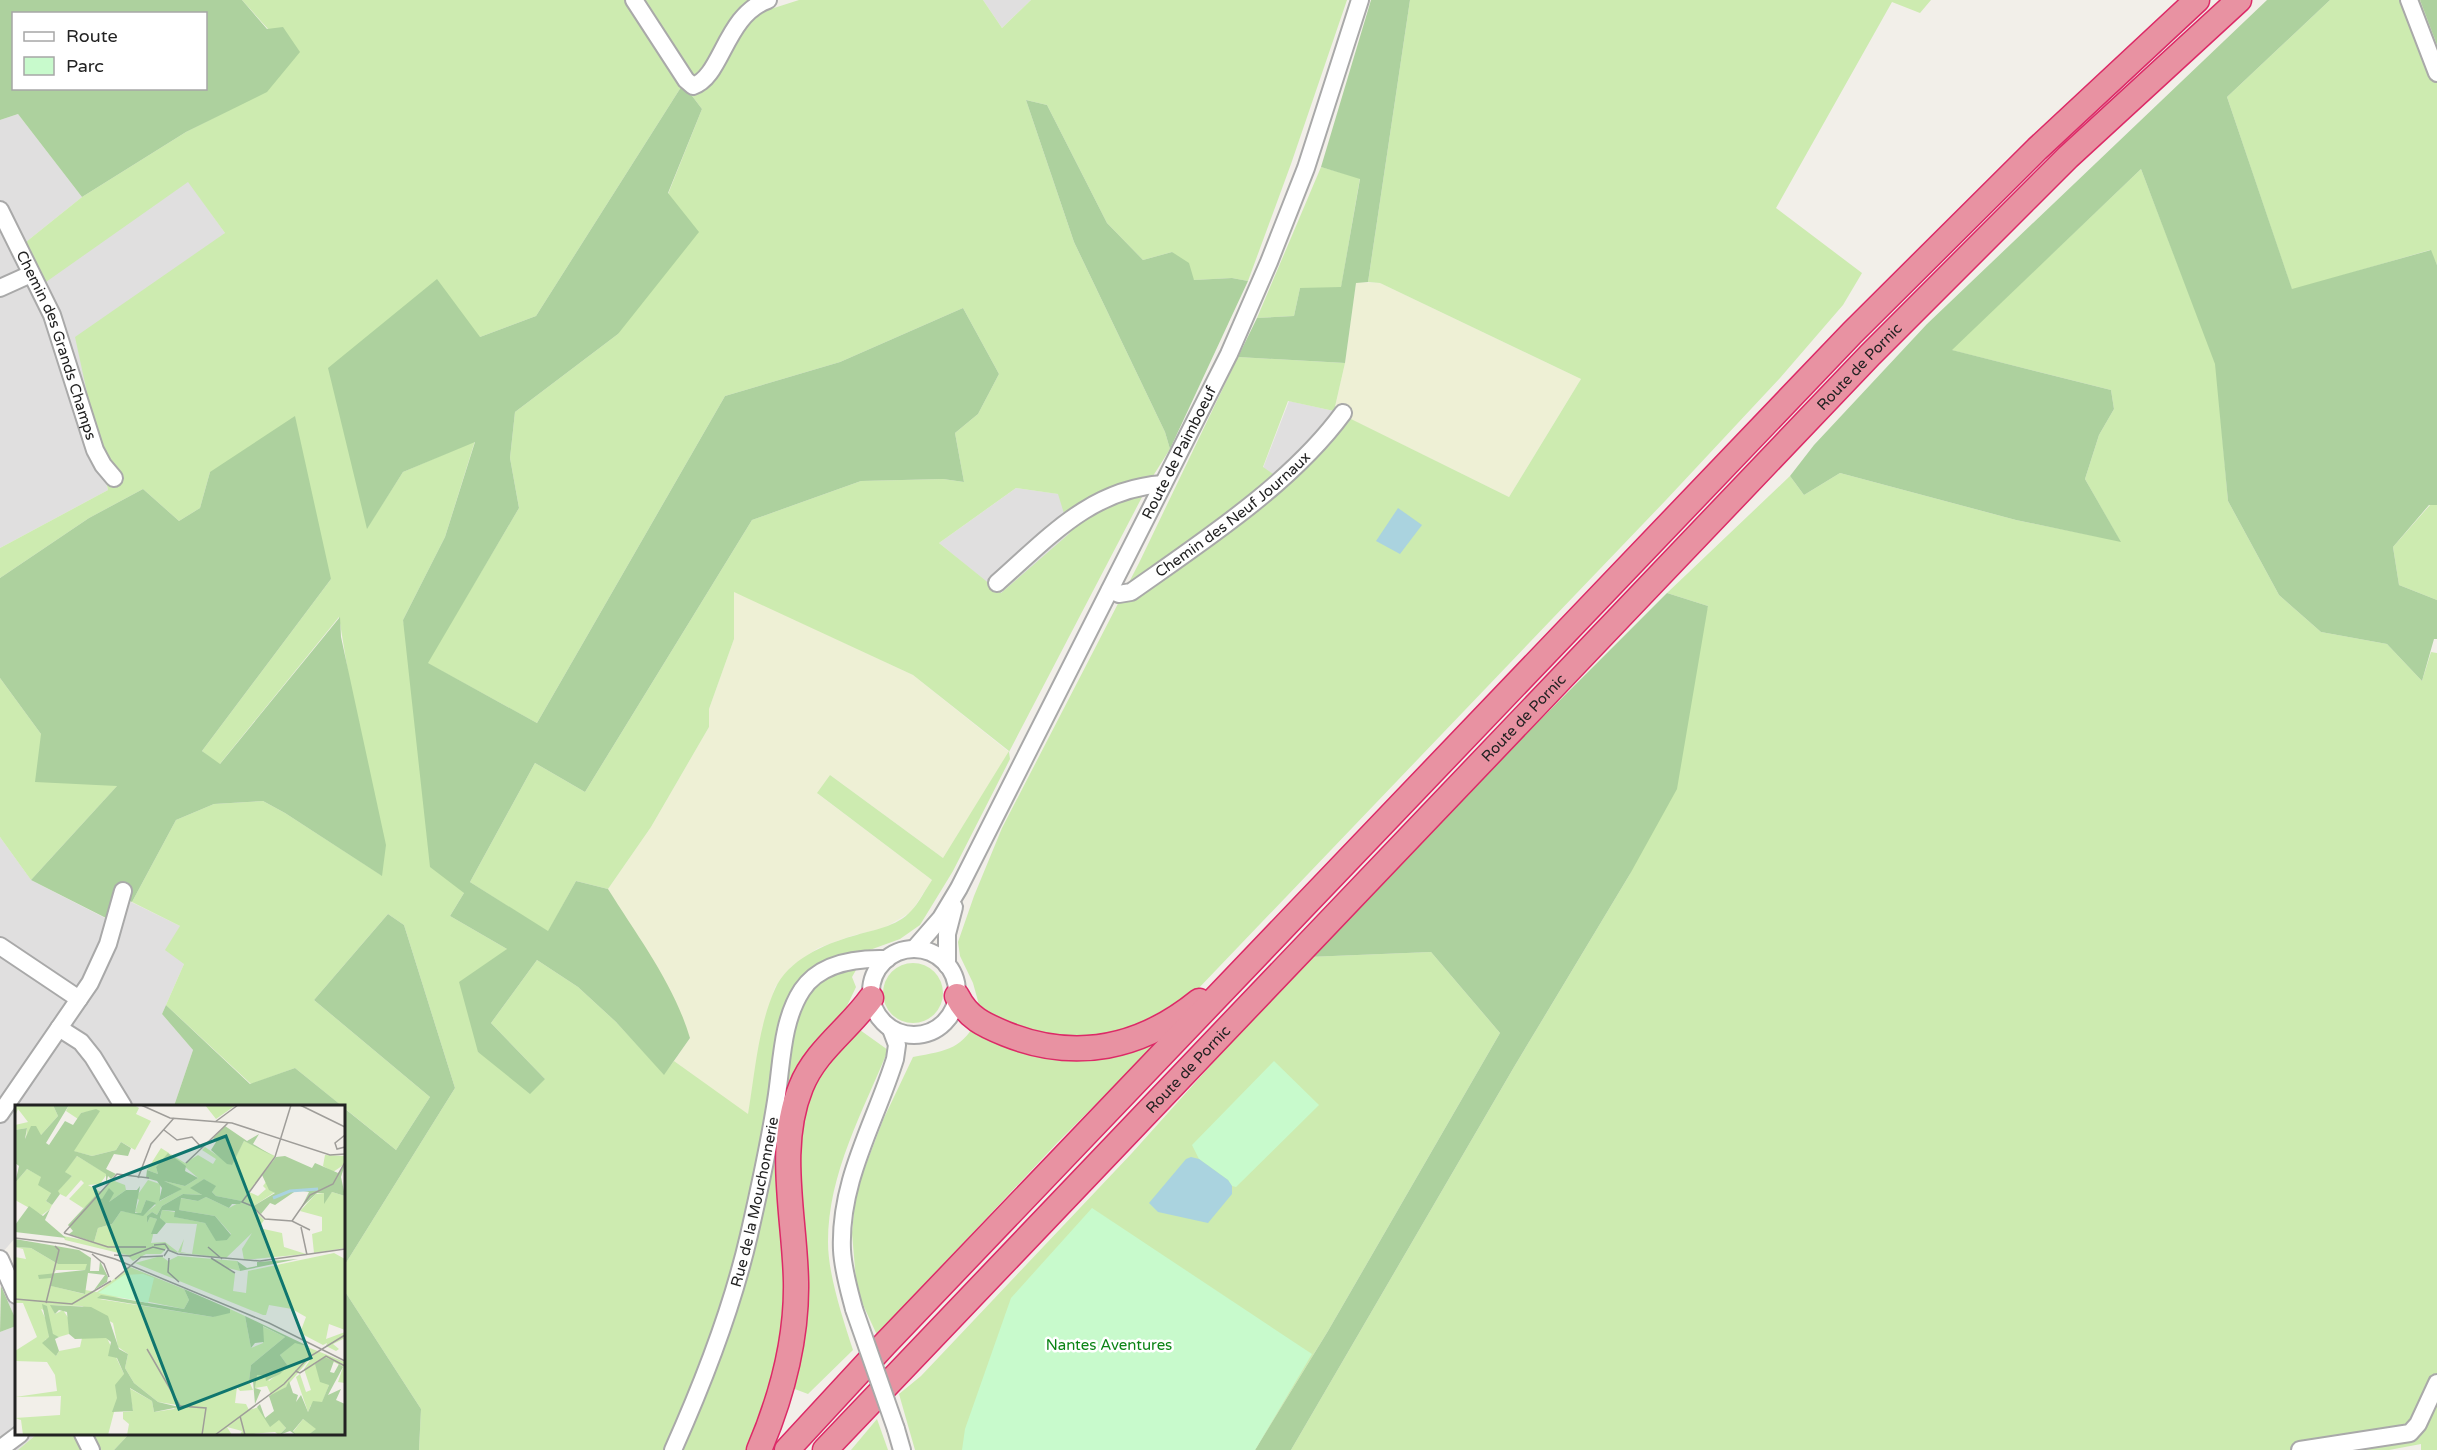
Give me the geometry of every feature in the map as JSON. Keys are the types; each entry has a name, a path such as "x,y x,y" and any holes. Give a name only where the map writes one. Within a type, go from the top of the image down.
{"highway":[{"name":"Route de Pornic","path":"787,1450 885,1344 1900,284 2037,148 2197,0"},
{"name":"Route de Pornic","path":"825,1450 1887,338 2068,157 2239,0"},
{"path":"957,996 972,1018 1018,1038 1057,1047 1089,1050 1131,1040 1155,1030 1195,1004 1223,976 1248,964"},
{"path":"759,1450 785,1378 793,1336 796,1284 788,1153 795,1106 801,1087 815,1061 857,1018 872,990"},
{"path":"837,1450 859,1426 872,1402"}],"street":[{"path":"634,0 686,80 693,86 700,84 708,75 746,12 768,0"},
{"name":"Route de Paimboeuf","path":"914,949 941,918 959,888 1229,354 1273,252 1318,132 1360,0"},
{"path":"2409,0 2437,73"},
{"name":"Chemin des Grands Champs","path":"0,210 52,315 95,450 103,465 114,478"},
{"path":"0,288 31,274"},
{"name":"Chemin des Neuf Journaux","path":"1110,590 1119,594 1131,592 1235,518 1317,446 1343,413"},
{"path":"997,583 1066,522 1091,504 1131,489 1163,484"},
{"name":"Route de Paimboeuf","path":"947,965 946,934 959,888"},
{"path":"0,1114 90,983 108,944 123,891"},
{"path":"0,946 79,999"},
{"path":"872,990 876,972 887,959 898,952 914,949 932,953 947,965 955,980 957,996 952,1012 935,1030 924,1034 907,1035 891,1029"},
{"name":"Rue de la Mouchonnerie","path":"673,1450 697,1397 726,1316 749,1238 770,1139 787,1029 794,1004 811,978 853,959 887,959"},
{"path":"838,965 857,967 866,973 878,1016 891,1029 897,1045 886,1086 855,1164 845,1203 842,1253 854,1310 903,1450"},
{"path":"59,1028 81,1042 93,1057 122,1105"},
{"path":"886,1086 908,1051 924,1034"},
{"path":"0,1259 15,1293"},
{"path":"2300,1450 2410,1433 2418,1424 2437,1383"},
{"path":"0,1449 19,1435"},
{"path":"84,1435 91,1450"}],"shaded area":[{"path":"983,0 1031,0 1002,28"},
{"path":"18,114 82,197 26,242 188,181 225,233 102,458 108,490 0,548 0,120"},
{"path":"1289,401 1334,411 1351,419 1327,448 1285,482 1263,468"},
{"path":"1016,488 1059,494 1071,533 1001,594 939,543"},
{"path":"0,837 31,880 105,918 115,894 180,926 184,964 162,1014 193,1050 174,1105 15,1105 15,1238 1,1254 15,1281 15,1318 0,1283"},
{"path":"15,1326 15,1435 36,1435 18,1450 0,1450 0,1332"}],"green space":[{"path":"0,0 242,0 267,29 283,27 300,52 267,92 186,132 82,197 18,114 0,120"},
{"path":"242,0 771,0 774,8 799,0 983,0 1002,28 1031,0 1347,0 1248,281 1232,278 1194,280 1172,252 1143,260 1107,223 1047,105 1026,100 1074,242 1165,432 1170,449 1153,476 1009,752 1010,759 953,871 920,925 900,939 867,951 852,977 856,987 847,1006 860,1030 888,1050 840,1167 830,1216 828,1242 830,1268 853,1350 808,1394 776,1382 750,1450 419,1450 421,1409 345,1292 345,1264 455,1088 404,925 388,914 314,1000 430,1097 396,1150 345,1109 345,1105 341,1105 295,1068 251,1084 166,1005 184,964 165,950 180,926 132,902 176,820 214,804 263,801 381,875 339,617 219,765 202,751 331,579 210,472 200,508 179,521 143,489 89,518 0,578 0,548 108,490 75,337 225,233 188,182 46,282 26,242 82,197 186,132 267,91 268,29","holes":["683,84 702,109 668,194 618,334 515,412 510,458 519,508 427,663 537,723 725,396 840,362 963,308 999,374 978,414 955,433 964,482 943,479 861,481 752,520 585,792 535,763 470,882 548,932 576,881 608,889 651,827 709,727 709,709 734,639 734,592 913,675 1009,751 943,858 830,775 817,793 932,880 914,908 899,921 842,939 819,949 798,962 781,979 775,989 765,1019 748,1114 674,1061 664,1074 616,1022 578,987 537,960 491,1023 545,1079 478,1052 507,949 450,916 464,893 403,620 445,537 475,441 403,472 367,528 480,337 536,316","1016,488 1058,494 1070,533 1001,593 939,543"]},
{"path":"1371,0 1410,0 1368,282 1356,283 1345,363 1238,357 1257,318 1294,316 1300,288 1341,287 1360,179 1321,167"},
{"path":"1410,0 1931,0 1920,13 1892,2 1776,208 1862,273 1843,305 1780,378 1196,991 1137,1025 1158,1042 1057,1143 877,1335 857,1292 852,1233 856,1191 883,1120 913,1057 937,1052 962,1041 981,1012 973,983 960,956 958,942 974,896 1002,828 1139,563 1238,357 1345,363 1334,411 1288,401 1263,467 1285,482 1327,448 1351,419 1509,497 1581,379 1380,283 1368,282"},
{"path":"2267,0 2330,0 2227,97 2292,289 2431,250 2437,265 2437,505 2429,505 2393,547 2399,585 2437,600 2437,639 2434,639 2422,681 2387,644 2321,632 2279,595 2228,501 2215,364 2141,169 1952,350 2111,390 2114,409 2099,435 2085,479 2121,542 2016,520 1840,473 1804,495 1790,476 1814,445 1927,324"},
{"path":"2330,0 2420,0 2437,45 2437,265 2430,250 2292,290 2227,97"},
{"path":"2420,0 2437,0 2437,45"},
{"path":"683,84 702,109 668,193 699,232 618,334 515,412 510,458 519,508 428,663 537,723 725,396 840,362 963,308 999,374 978,414 955,433 964,482 943,479 861,481 752,520 585,792 535,763 470,882 548,931 576,881 608,889 665,980 690,1038 664,1075 616,1022 578,987 537,960 491,1023 545,1079 530,1094 478,1052 459,982 507,949 450,916 464,893 430,867 403,620 445,537 475,442 403,472 367,529 328,368 437,279 480,337 536,316"},
{"path":"1026,100 1047,105 1107,223 1143,260 1172,252 1189,263 1194,280 1232,278 1248,281 1170,449 1165,432 1074,242"},
{"path":"1321,167 1360,178 1341,288 1300,288 1294,316 1257,318"},
{"path":"2141,169 2216,364 2228,501 2279,595 2321,632 2387,644 2422,681 2431,652 2437,653 2437,1450 2421,1450 2421,1444 2389,1450 1291,1450 1514,1067 1630,874 1708,606 1667,593 1790,476 1804,495 1840,473 2016,520 2120,541 2085,479 2099,435 2114,409 2111,390 1951,350"},
{"path":"1356,282 1380,283 1581,379 1509,497 1334,411 1345,363"},
{"path":"295,416 331,579 202,751 220,764 340,617 341,637 386,845 382,876 263,801 214,804 176,820 132,902 115,894 106,918 31,880 117,786 35,782 41,734 0,678 0,578 89,518 143,489 179,521 200,508 210,472"},
{"path":"2430,505 2437,505 2437,600 2399,585 2393,547"},
{"path":"734,591 913,675 1009,752 943,858 830,775 818,794 932,880 911,912 884,928 851,936 818,948 791,967 775,987 763,1027 748,1115 674,1061 690,1038 608,889 651,827 709,727 709,709 734,639"},
{"path":"1667,593 1708,606 1677,789 1630,874 1514,1067 1291,1450 1255,1450 1328,1331 1500,1033 1431,952 1308,957"},
{"path":"0,678 41,734 118,785 31,880 0,837"},
{"path":"388,914 404,925 455,1088 345,1264 345,1109 396,1150 430,1097 314,1000"},
{"path":"1431,952 1500,1033 1328,1331 1255,1450 915,1450 899,1394 921,1376 1132,1153 1308,957"},
{"path":"907,963 919,963 930,968 938,976 943,993 941,1005 930,1018 919,1023 907,1023 896,1018 888,1010 883,999 883,987 888,976 896,968"},
{"path":"166,1005 250,1084 295,1068 341,1105 174,1105 193,1050 162,1014"},
{"path":"1274,1061 1319,1105 1236,1187 1232,1186 1228,1180 1199,1159 1192,1145"},
{"name":"Nantes Aventures","path":"1092,1208 1312,1354 1255,1450 962,1450 965,1429 1011,1298"},
{"path":"1,1286 15,1318 15,1326 0,1332"},
{"path":"345,1292 421,1409 419,1450 114,1450 128,1435 345,1435"},
{"path":"877,1419 888,1450 851,1450"},
{"path":"36,1435 128,1435 114,1450 18,1450"}],"water":[{"path":"1398,508 1422,525 1400,554 1376,541"},
{"path":"1191,1157 1199,1159 1228,1180 1232,1186 1232,1194 1208,1223 1158,1212 1149,1203 1186,1159"}]}
